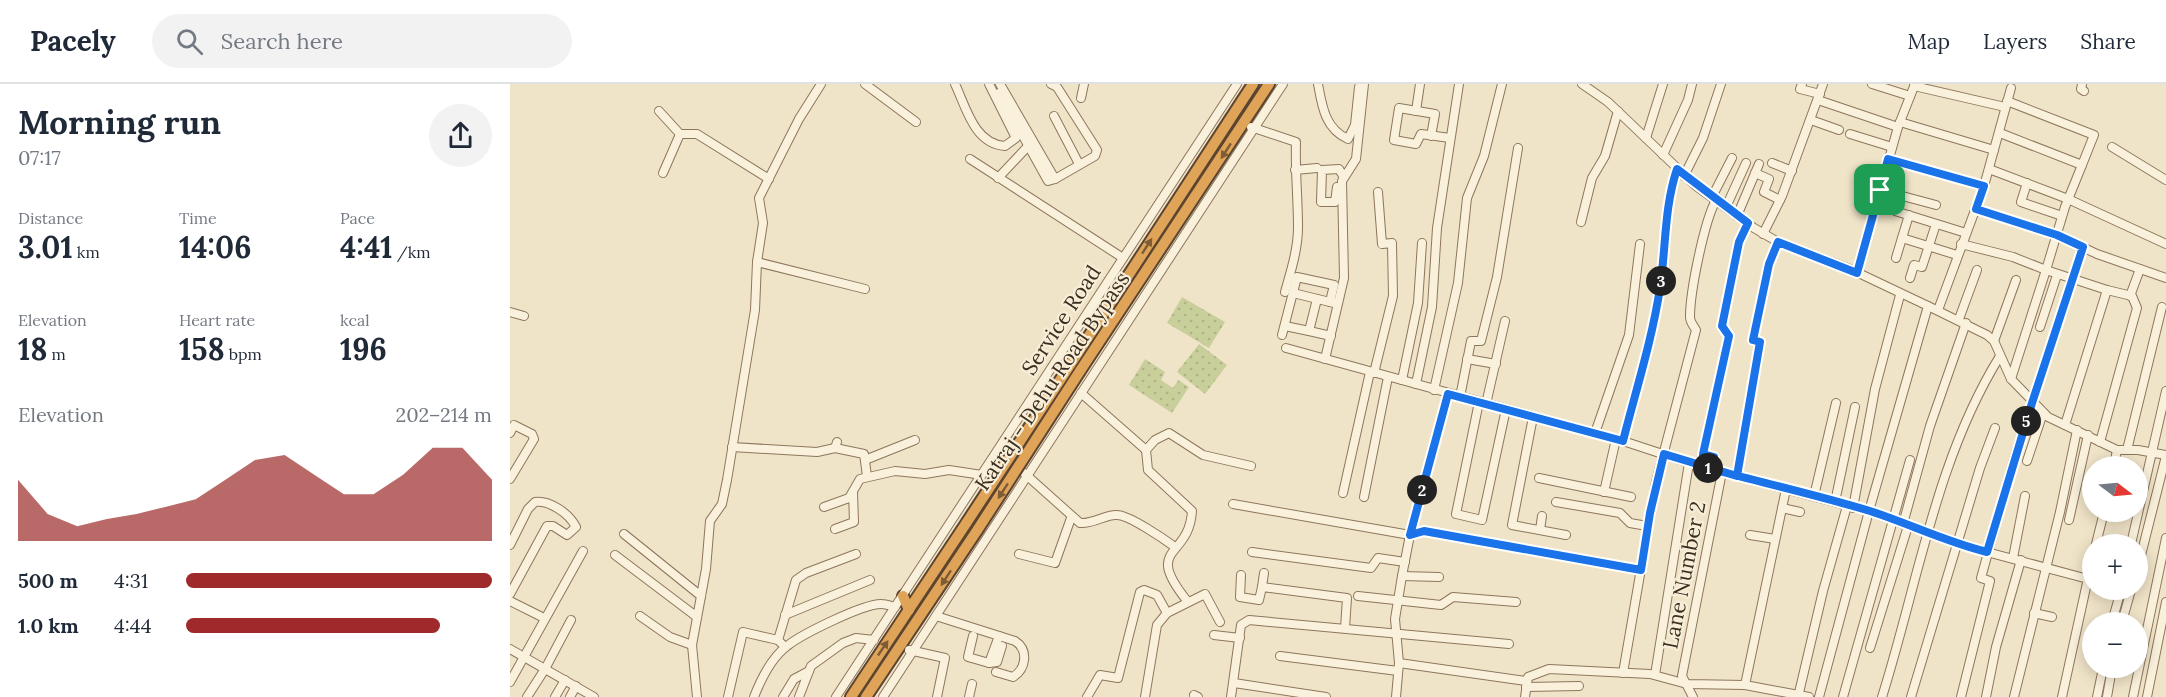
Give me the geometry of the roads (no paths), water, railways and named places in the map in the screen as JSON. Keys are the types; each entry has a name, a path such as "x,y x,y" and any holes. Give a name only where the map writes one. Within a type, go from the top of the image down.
{"highway":[{"name":"Katraj - Dehu Road Bypass","path":"851,697 1253,84"},
{"name":"Katraj - Dehu Road Bypass","path":"866,697 1080,371 1248,126 1269,84"},
{"path":"1111,327 1121,333"},
{"path":"903,596 909,610"}],"street":[{"path":"697,697 692,645 701,596 710,521 722,504 755,310 757,262 763,223 759,198 799,119 821,84"},
{"path":"864,84 916,122"},
{"path":"955,84 976,130 998,145 1005,146 1016,138 989,84"},
{"path":"994,84 1031,144"},
{"path":"1000,84 1048,181 1095,156 1097,150 1058,87 1051,84"},
{"path":"1081,98 1084,84"},
{"name":"Service Road","path":"836,697 999,452 1237,84"},
{"path":"883,697 936,616 1025,469 1081,393 1121,333 1248,126 1283,84"},
{"path":"1318,84 1320,104 1329,122 1338,134 1348,139 1355,125 1359,84"},
{"path":"1334,303 1344,272 1342,176 1339,169 1322,170 1321,202 1335,202 1342,176 1356,159 1364,84"},
{"path":"1416,111 1420,84"},
{"path":"1416,384 1432,307 1437,228 1459,84"},
{"path":"1434,390 1458,283 1467,198 1486,147 1502,84"},
{"path":"1582,84 1618,111 1684,176 1763,234 1963,321 1994,341 2011,379 2043,413 2117,450 2166,456 2146,534"},
{"path":"1646,138 1663,84"},
{"path":"1664,155 1688,100 1692,84"},
{"path":"1684,176 1703,138 1720,84"},
{"path":"1802,84 1800,88 1819,97 1899,125 1994,150"},
{"path":"1763,234 1792,171 1823,84"},
{"path":"1872,84 1886,86 1910,96"},
{"path":"1857,273 1888,159 1915,85 2006,104 2094,135 2062,216 2011,379"},
{"path":"1938,310 1984,186 2011,88"},
{"path":"1431,136 1435,114 1399,108 1394,140 1416,144 1420,134 1431,136 1450,138"},
{"path":"659,111 680,134 697,134 769,179"},
{"path":"1581,222 1592,178 1605,156 1618,111"},
{"path":"1054,116 1079,164"},
{"path":"1811,120 1839,130"},
{"path":"1248,126 1296,142 1298,228 1282,335"},
{"path":"2000,133 2082,165"},
{"path":"663,173 680,134"},
{"path":"1850,134 1892,147"},
{"path":"998,178 1031,144"},
{"path":"2112,147 2166,180"},
{"path":"1461,397 1471,341 1481,341 1497,277 1518,148"},
{"path":"1623,673 1647,526 1696,330 1690,320 1692,297 1708,220 1714,199 1732,158"},
{"path":"970,159 1123,258"},
{"path":"1888,159 1984,186"},
{"path":"1772,163 1792,171"},
{"path":"1726,207 1746,164"},
{"path":"1737,216 1759,164"},
{"path":"1295,170 1317,168"},
{"path":"1604,492 1651,336 1660,287 1669,199 1677,169"},
{"path":"1989,169 2068,199 2166,244"},
{"path":"1755,174 1769,179 1764,192 1780,200"},
{"path":"2027,183 2021,202 2062,216"},
{"path":"1880,190 1936,206"},
{"path":"1343,493 1393,296 1392,243 1382,244 1378,192"},
{"path":"1976,209 2057,235 2166,278"},
{"path":"1895,211 1966,233"},
{"path":"1896,258 1908,215"},
{"path":"1711,469 1714,457 1703,454 1729,336 1722,326 1739,242 1748,223"},
{"path":"1910,278 1914,265 1922,267 1936,224"},
{"path":"1902,238 1957,255"},
{"path":"1737,476 1760,342 1753,340 1769,264 1778,242"},
{"path":"1402,380 1418,303 1422,243"},
{"path":"1595,434 1629,334 1640,244"},
{"path":"1961,244 2013,257 2071,280 2134,298 2137,308 2100,442"},
{"path":"1961,697 1990,581 1981,578 1987,552 2032,403 2083,247"},
{"path":"757,262 865,289"},
{"path":"2130,296 2140,269"},
{"path":"1870,648 1906,525 1930,426 1977,270"},
{"path":"2040,327 2057,275"},
{"path":"1289,293 1297,277 1334,285 1331,336 1325,359"},
{"path":"1994,341 2016,280"},
{"path":"2065,425 2107,290"},
{"path":"1289,293 1334,303"},
{"path":"1798,696 1823,591 1850,507 1875,389 1900,295"},
{"path":"1309,331 1317,299"},
{"path":"1819,697 1928,306"},
{"path":"2127,450 2162,307"},
{"path":"510,312 524,316"},
{"path":"1505,321 1496,364 1482,403 1456,514 1482,520 1506,410"},
{"path":"1285,326 1331,336"},
{"path":"1286,348 1619,440 1689,463 1869,511 1957,544 2082,577"},
{"path":"1882,697 1930,534 1940,492 1971,410 2000,356"},
{"path":"1467,359 1496,364"},
{"path":"1364,497 1388,376"},
{"path":"2133,534 2166,390"},
{"path":"1081,393 1146,450 1148,470 1192,511 1186,535 1175,547 1167,572 1188,602"},
{"path":"1396,697 1398,667 1395,619 1402,576 1410,535 1448,394"},
{"path":"1814,496 1836,403"},
{"path":"1835,502 1855,407"},
{"path":"2027,461 2043,413"},
{"path":"1533,417 1512,525 1566,535"},
{"path":"510,433 514,425 532,434 534,439 510,479"},
{"path":"1911,697 1995,428"},
{"path":"2014,697 2077,430"},
{"path":"1146,450 1155,440 1169,433 1203,455 1251,466"},
{"path":"2069,520 2088,435"},
{"path":"866,460 915,440"},
{"path":"732,447 817,452 836,445 864,454 867,476"},
{"path":"2116,456 2117,450"},
{"path":"1843,697 1910,460"},
{"path":"1655,675 1668,612 1689,463"},
{"path":"1025,469 1071,518 1086,524 1116,514 1130,519 1175,547"},
{"path":"835,529 854,522 853,491 855,484 867,476 888,472 925,474 949,470 982,475"},
{"name":"Lane Number 2","path":"1687,684 1682,676 1722,472"},
{"path":"1539,478 1631,497"},
{"path":"1745,685 1786,489"},
{"path":"824,507 845,501 853,491"},
{"path":"1986,697 2017,559 2025,496"},
{"path":"510,545 528,509 534,502 544,501 564,513 576,527 567,535 553,526 547,526 510,594"},
{"path":"1556,502 1620,513 1630,523 1647,526"},
{"path":"1233,504 1410,535 1424,531 1641,570"},
{"path":"1782,508 1800,512"},
{"path":"1540,530 1542,516"},
{"path":"1019,554 1055,563 1071,518"},
{"path":"624,534 701,596"},
{"path":"1750,535 1775,539"},
{"path":"2133,697 2166,538"},
{"path":"510,682 583,551"},
{"path":"1252,552 1371,568 1378,558 1405,562"},
{"path":"778,640 796,580 806,573 856,554"},
{"path":"615,555 697,617"},
{"path":"1241,575 1241,598 1259,600 1264,573"},
{"path":"1402,576 1439,577"},
{"path":"785,615 870,580"},
{"path":"1262,586 1347,598 1345,628"},
{"path":"1088,697 1100,675 1118,678 1140,592 1144,590 1157,596 1167,613"},
{"path":"1145,697 1157,625 1167,613 1205,594 1220,622"},
{"path":"1358,596 1441,605 1454,597 1516,602"},
{"path":"2062,697 2083,600"},
{"path":"510,601 544,618"},
{"path":"2147,697 2166,602"},
{"path":"754,697 762,676 785,647 825,625 866,608 882,604 895,607"},
{"path":"2034,613 2052,617"},
{"path":"640,616 670,637 692,645"},
{"path":"936,616 1023,646 1026,652 1016,675 996,672"},
{"path":"526,697 544,670 571,620"},
{"path":"1231,697 1241,625 1249,620 1509,644"},
{"path":"728,697 743,632 778,640 785,647"},
{"path":"1214,635 1240,638"},
{"path":"974,636 968,657 989,663 997,662 1002,646"},
{"path":"989,663 999,636"},
{"path":"798,697 811,666 843,643 856,638 874,640"},
{"path":"901,644 912,652 945,658 937,697"},
{"path":"510,649 564,682 573,691 586,697"},
{"path":"510,654 522,658"},
{"path":"1280,656 1398,667 1526,684 1579,686"},
{"path":"1525,697 1526,684 1532,674 1549,669 1655,675 1687,684 1745,685 1774,694 1809,697"},
{"path":"783,697 794,679 809,671"},
{"path":"2097,697 2101,678"},
{"path":"2107,697 2110,678"},
{"path":"555,697 564,682"},
{"path":"1234,683 1326,697"},
{"path":"969,697 972,684"},
{"path":"1687,684 1693,697"},
{"path":"573,691 594,697"}],"tunnel":[{"path":"1004,450 1024,463"},
{"path":"999,457 1020,470"}]}
